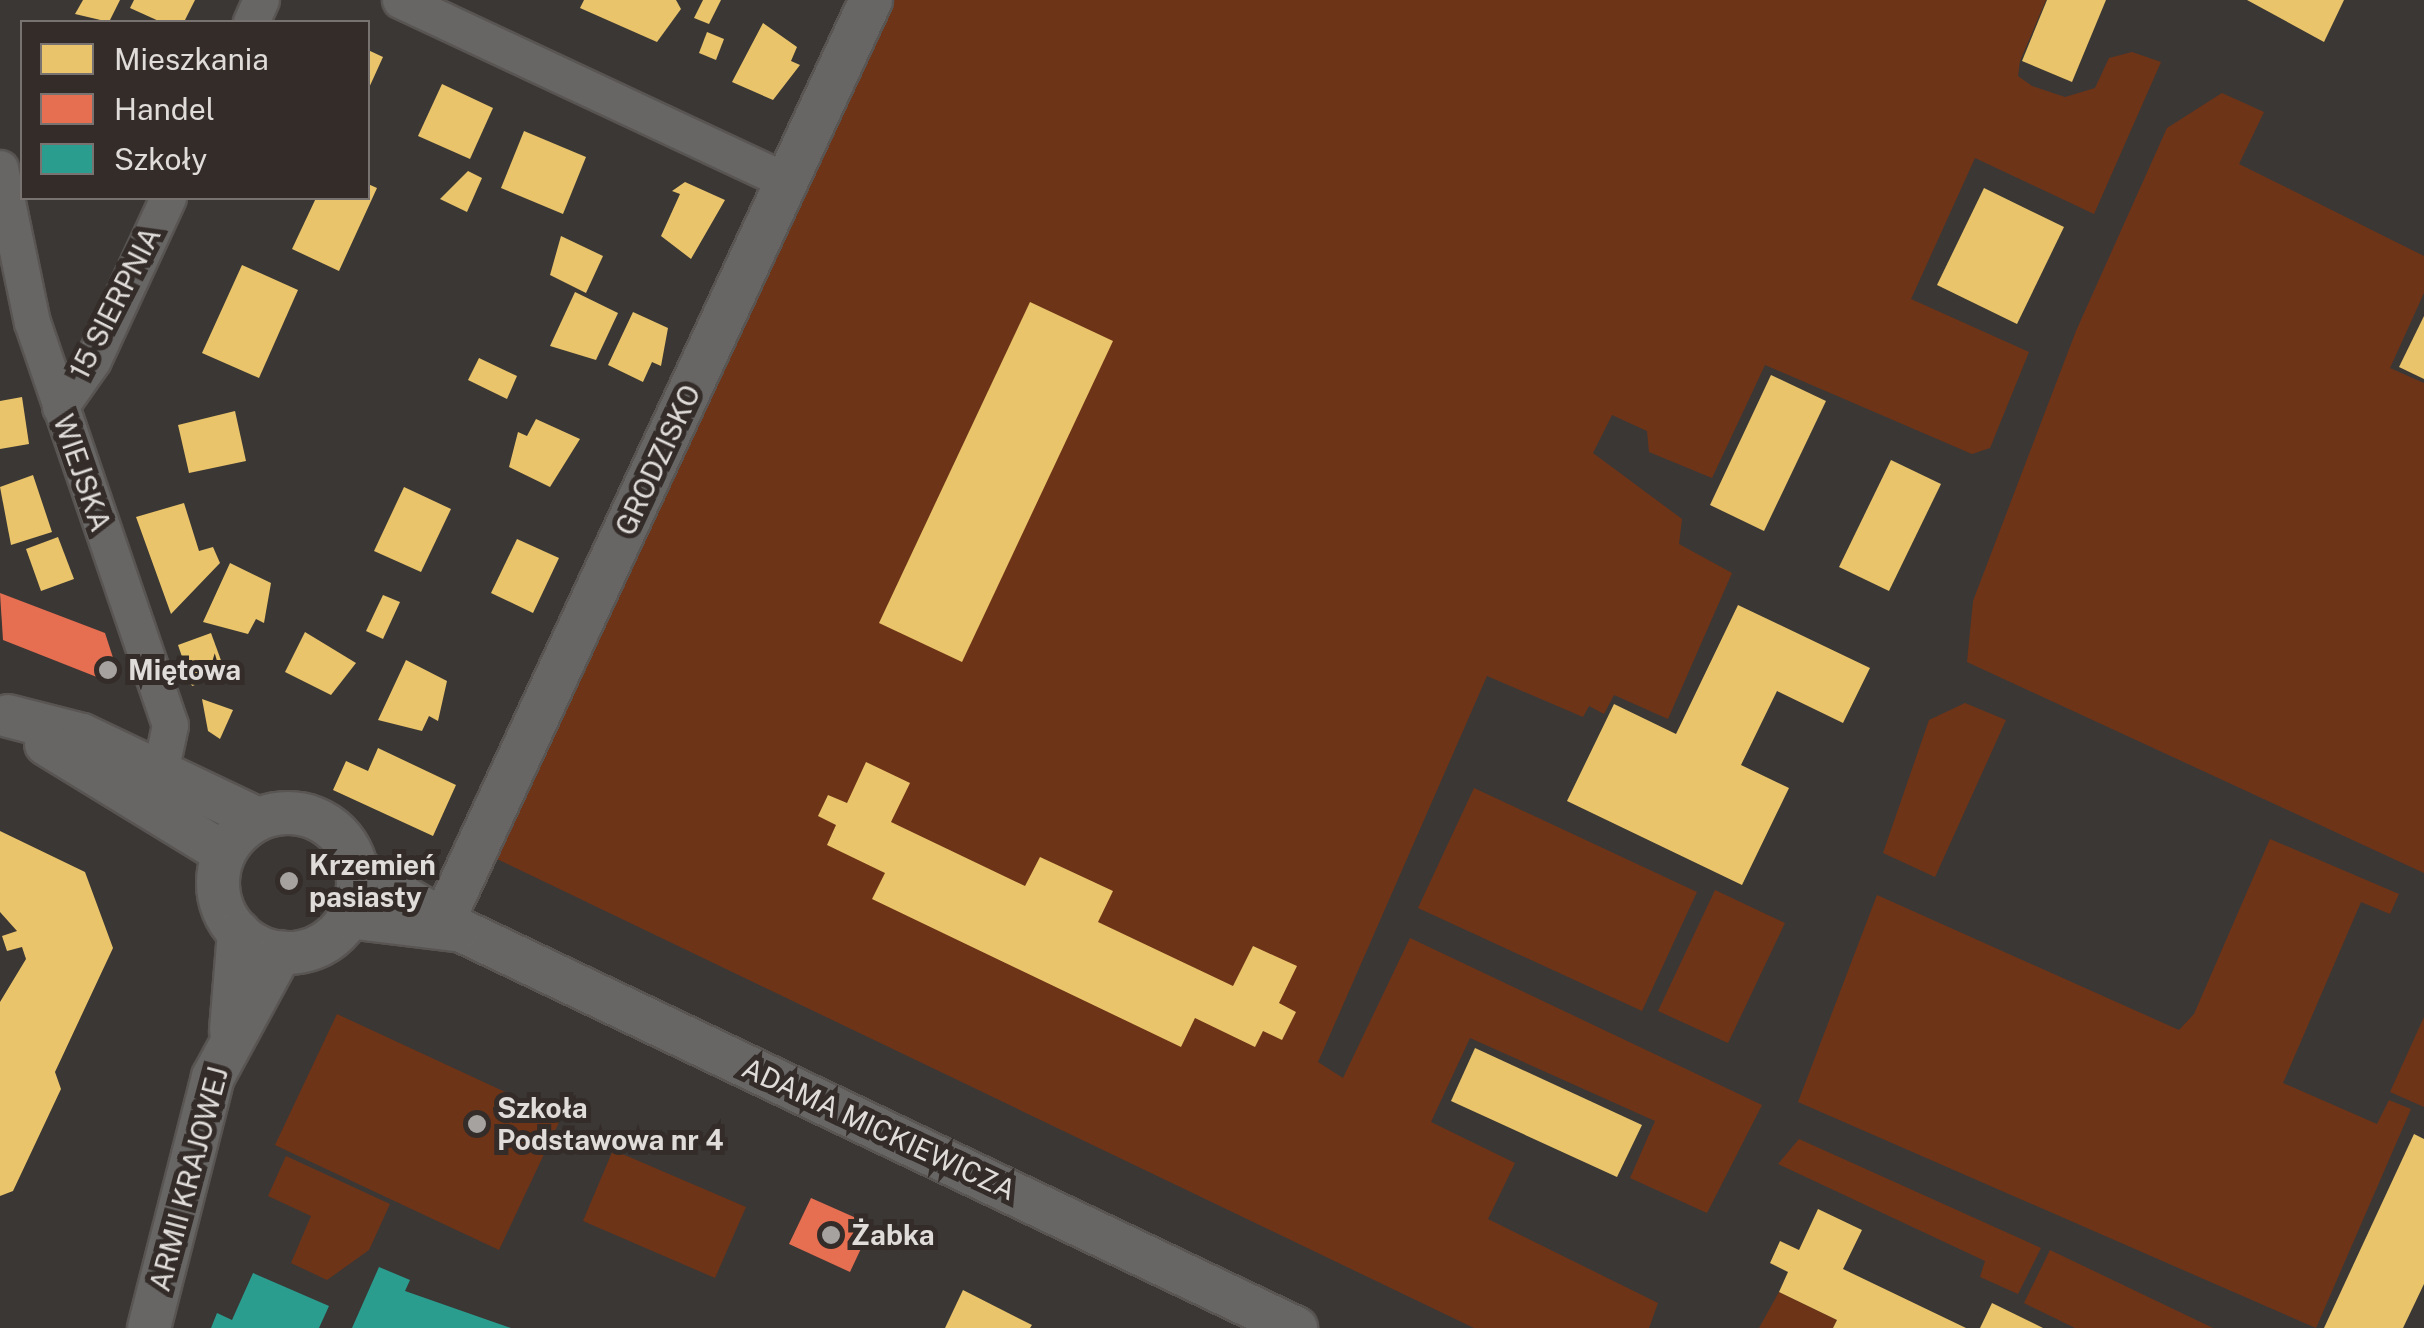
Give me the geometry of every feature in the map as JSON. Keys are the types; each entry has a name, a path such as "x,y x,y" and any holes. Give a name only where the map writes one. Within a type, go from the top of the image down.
{"street":[{"path":"400,0 787,181"},
{"name":"GRODZISKO","path":"453,925 870,0"},
{"name":"WIEJSKA","path":"0,168 60,407 170,725 160,772"},
{"name":"15 SIERPNIA","path":"60,407 93,360 167,200"},
{"path":"4,714 82,735 258,819 312,817 342,838 357,870 348,917 317,946 282,952 239,932 218,895 224,854 258,819"},
{"path":"4,714 224,854"},
{"name":"ADAMA MICKIEWICZA","path":"357,870 453,925 1296,1328"},
{"name":"ADAMA MICKIEWICZA","path":"348,917 453,925"},
{"name":"ARMII KRAJOWEJ","path":"149,1328 231,1030 239,932"},
{"name":"ARMII KRAJOWEJ","path":"231,1030 282,952"}],"shaded area":[{"path":"890,0 2046,0 2020,61 2018,76 2032,86 2065,97 2095,88 2109,58 2132,52 2161,62 2094,214 1975,158 1911,299 2029,352 1990,448 1972,454 1765,365 1712,478 1649,452 1647,431 1612,415 1593,453 1682,519 1679,544 1732,573 1668,719 1614,695 1604,714 1589,706 1583,717 1487,676 1318,1062 1343,1078 1410,938 1762,1105 1707,1213 1630,1178 1655,1121 1470,1038 1431,1122 1515,1163 1488,1219 1658,1303 1649,1328 1474,1328 497,859"},
{"path":"2222,93 2264,112 2239,164 2424,256 2424,293 2390,368 2424,383 2424,873 1967,662 1973,601 2076,331 2167,128"},
{"path":"1965,703 2006,720 1935,877 1883,853 1929,720"},
{"path":"1474,788 1697,892 1642,1011 1418,908"},
{"path":"2270,839 2399,894 2390,914 2361,902 2283,1083 2377,1124 2389,1100 2411,1109 2316,1328 1798,1102 1877,895 2179,1030 2194,1014"},
{"path":"1715,890 1785,923 1728,1043 1658,1011"},
{"path":"337,1014 561,1118 499,1250 275,1145"},
{"path":"2424,1017 2424,1107 2390,1092"},
{"path":"1799,1139 2041,1248 2018,1294 1980,1277 1985,1261 1778,1164"},
{"path":"613,1150 746,1207 715,1278 583,1221"},
{"path":"286,1156 390,1204 369,1250 327,1280 291,1263 311,1216 268,1196"},
{"path":"2050,1250 2213,1328 2075,1328 2024,1303"},
{"path":"1779,1292 1837,1320 1833,1328 1759,1328"}],"building: Mieszkania":[{"path":"83,0 120,0 110,20 75,14"},
{"path":"134,0 195,0 185,20 157,20 130,8"},
{"path":"584,0 676,0 681,9 657,42 580,8"},
{"path":"703,0 721,0 709,24 694,18"},
{"path":"2047,0 2106,0 2072,82 2022,61"},
{"path":"2247,0 2344,0 2324,42"},
{"path":"763,23 797,47 791,61 800,65 773,100 732,82"},
{"path":"707,32 724,39 716,60 699,53"},
{"path":"370,51 383,57 370,86"},
{"path":"442,84 493,108 470,159 418,136"},
{"path":"524,131 586,157 563,214 501,188"},
{"path":"468,171 482,178 467,212 440,199"},
{"path":"685,182 725,200 691,259 661,236 680,194 672,191"},
{"path":"370,185 377,188 339,271 292,249 315,200 370,200"},
{"path":"1984,188 2064,227 2017,324 1937,285"},
{"path":"561,236 603,256 586,293 550,275"},
{"path":"242,265 298,290 259,378 202,353"},
{"path":"575,292 618,313 596,360 550,346"},
{"path":"1030,302 1113,341 962,662 879,623"},
{"path":"633,312 668,328 661,366 652,362 643,382 608,365"},
{"path":"2424,316 2424,379 2399,367"},
{"path":"479,358 517,376 507,399 468,380"},
{"path":"1771,375 1826,401 1764,531 1710,505"},
{"path":"22,397 29,444 0,449 0,401"},
{"path":"235,411 246,461 189,473 178,425"},
{"path":"536,419 580,439 550,487 509,467 518,432 527,436"},
{"path":"1891,460 1941,484 1889,591 1839,567"},
{"path":"33,475 52,532 11,545 0,487"},
{"path":"404,487 451,509 421,572 374,551"},
{"path":"184,503 199,551 213,547 220,563 171,614 136,517"},
{"path":"58,537 74,579 41,591 26,549"},
{"path":"517,539 559,558 533,613 491,593"},
{"path":"230,563 271,583 264,623 256,619 248,634 203,622"},
{"path":"383,595 400,602 383,639 366,631"},
{"path":"1738,605 1870,668 1843,723 1777,691 1741,765 1789,788 1742,885 1567,801 1614,704 1676,734"},
{"path":"305,632 356,663 331,695 285,672"},
{"path":"211,633 226,674 192,686 178,645"},
{"path":"406,660 447,681 438,721 429,716 422,731 378,720"},
{"path":"202,699 233,710 220,739 208,731"},
{"path":"378,748 456,785 433,836 333,790 346,761 368,771"},
{"path":"866,762 910,783 891,822 1025,886 1040,857 1113,891 1098,922 1233,986 1253,946 1297,966 1279,1003 1296,1012 1282,1040 1263,1031 1255,1047 1195,1018 1181,1047 872,899 885,873 827,845 836,825 818,816 828,795 847,803"},
{"path":"0,831 85,872 113,948 55,1072 61,1089 13,1191 0,1196 0,1002 26,959 22,947 7,951 2,936 17,931 0,912"},
{"path":"1475,1048 1642,1125 1617,1177 1451,1101"},
{"path":"2414,1134 2424,1139 2424,1284 2403,1328 2324,1328"},
{"path":"1818,1209 1862,1230 1843,1269 1966,1328 1833,1328 1837,1320 1779,1292 1788,1272 1770,1263 1780,1241 1799,1250"},
{"path":"963,1290 1032,1325 945,1328"},
{"path":"1992,1303 2043,1328 1980,1328"}],"building: Handel":[{"path":"0,593 105,633 117,670 107,681 3,640"},
{"name":"Żabka","path":"811,1198 872,1225 850,1272 789,1244"}],"building: Szkoły":[{"path":"379,1267 410,1280 405,1291 511,1328 352,1328"},
{"path":"253,1273 329,1306 319,1328 211,1328 217,1313 232,1320"}],"place":[{"name":"Miętowa","path":"108,670"},
{"name":"Krzemień pasiasty","path":"289,881"},
{"name":"Szkoła Podstawowa nr 4","path":"477,1124"},
{"name":"Żabka","path":"831,1235"}]}
